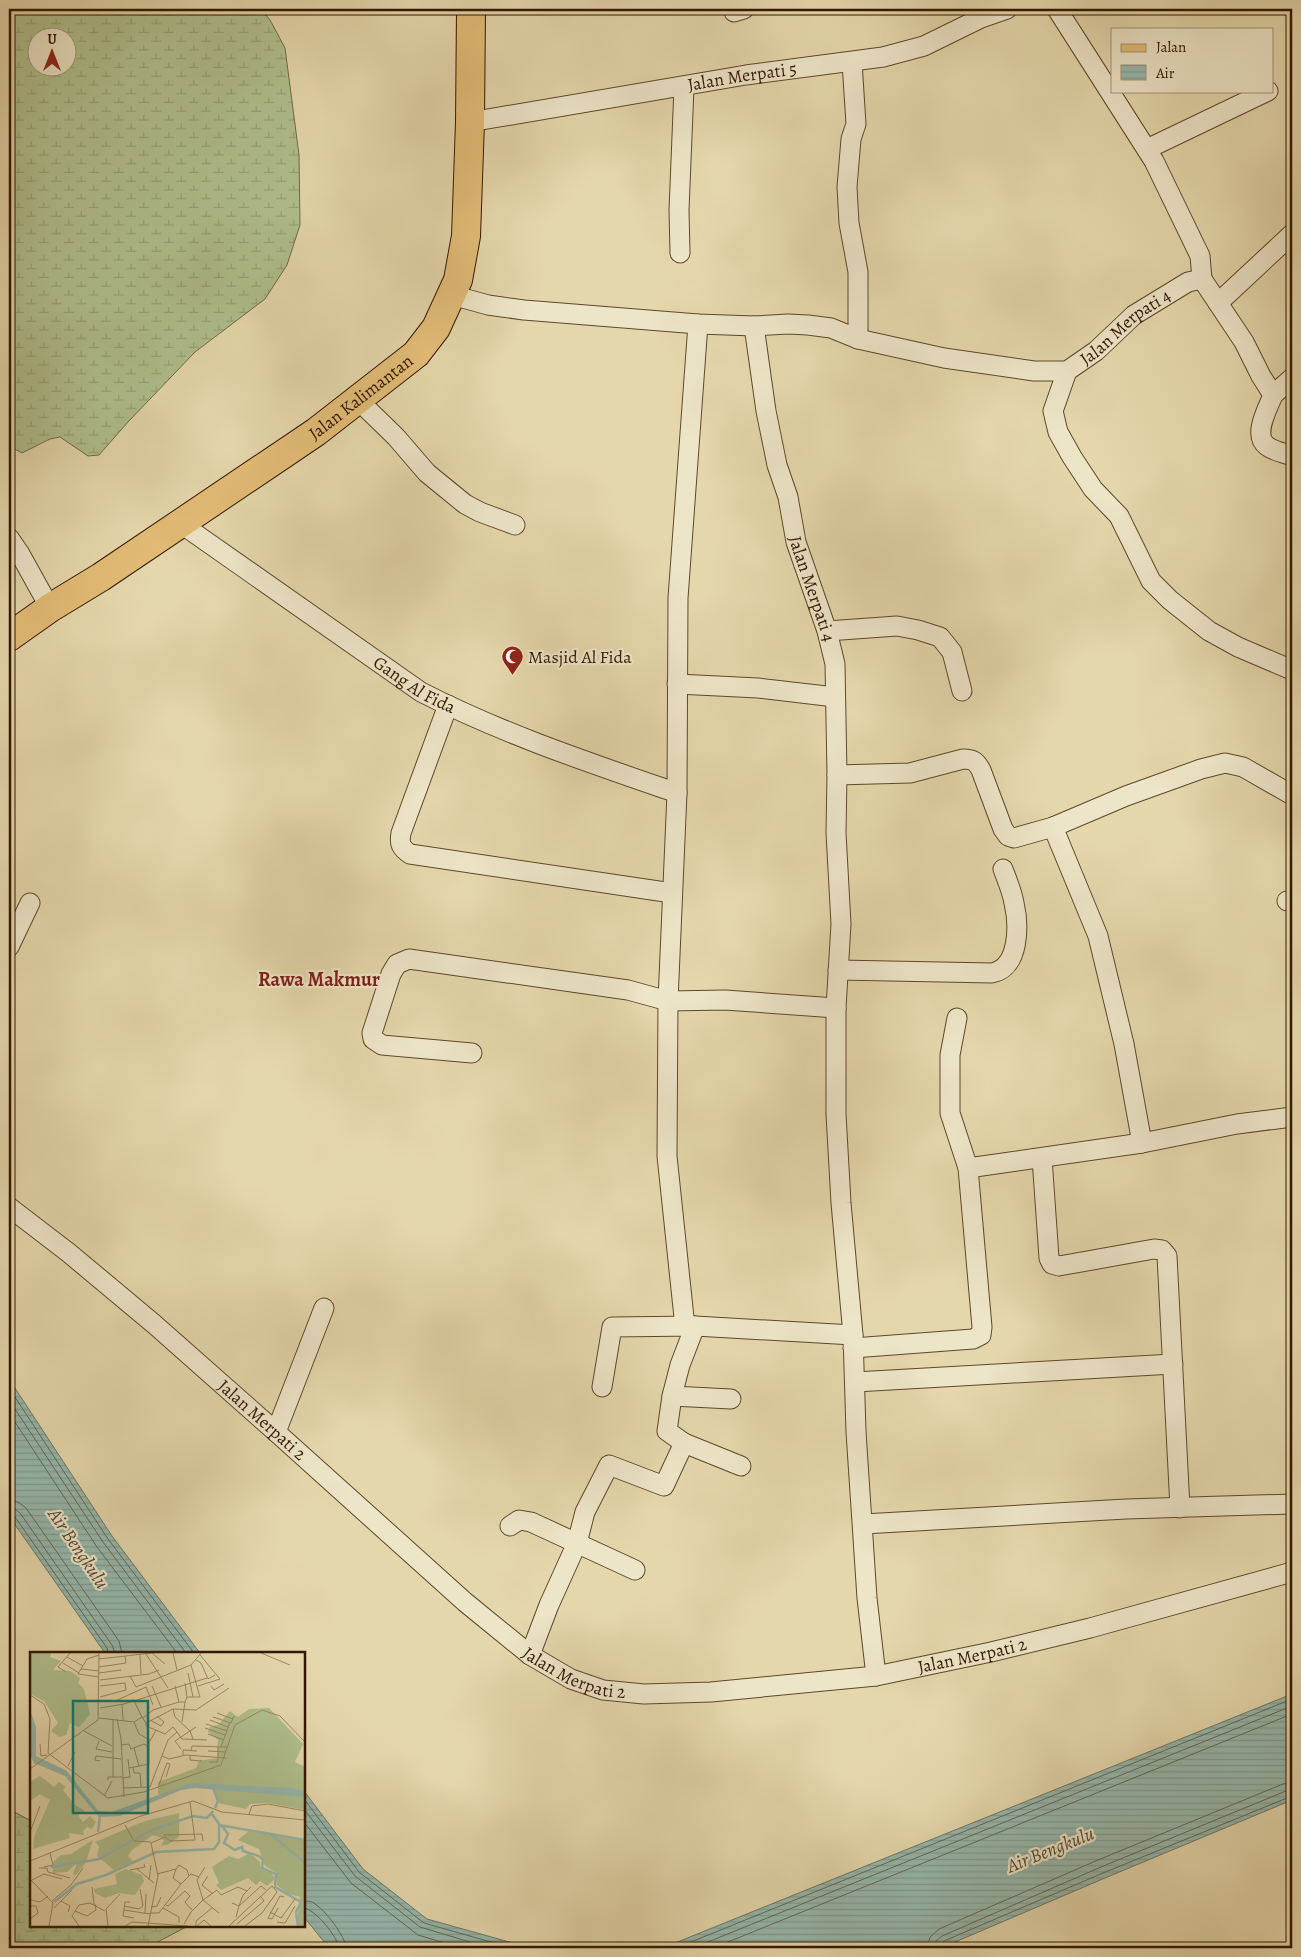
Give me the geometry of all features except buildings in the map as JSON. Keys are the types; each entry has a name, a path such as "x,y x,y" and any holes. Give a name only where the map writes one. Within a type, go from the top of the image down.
{"main road":[{"name":"Jalan Kalimantan","path":"9,637 316,432 416,354 436,328 458,280 466,236 471,9"}],"street":[{"name":"Jalan Merpati 5","path":"470,122 746,75 884,58 924,46 982,18 1007,9"},
{"path":"1057,9 1154,160 1200,256 1202,279 1244,342 1273,395"},
{"path":"852,62 856,124 851,139 847,187 849,223 858,272 858,339"},
{"path":"680,253 678,210 684,87"},
{"path":"1147,149 1266,92"},
{"path":"1218,303 1292,234"},
{"name":"Jalan Merpati 4","path":"452,295 488,305 524,310 698,324 808,325 831,328 858,339 944,358 1034,371 1067,372 1096,350 1134,315 1188,282 1202,279"},
{"path":"698,324 690,446 680,553 677,793 668,1001 667,1156 690,1326 672,1396 667,1431 684,1443 740,1466"},
{"name":"Jalan Merpati 4","path":"754,326 766,411 777,464 788,497 796,542 826,631 834,664 837,775 836,833 841,924 836,1008 838,1165 853,1342 856,1432 867,1598 876,1676"},
{"path":"1067,372 1053,412 1058,432 1093,489 1119,516 1151,581 1170,600 1209,632 1238,647 1292,670"},
{"path":"1292,378 1273,395 1260,434 1262,441 1267,446 1292,456"},
{"path":"358,400 396,437 427,473 465,504 515,526"},
{"name":"Gang Al Fida","path":"180,523 407,682 448,705 547,748 677,793"},
{"path":"9,538 50,608"},
{"path":"826,631 897,626 940,637 952,652 962,690"},
{"path":"677,684 758,688 835,697"},
{"path":"448,705 401,833 399,840 404,850 410,854 672,893"},
{"path":"837,775 910,773 963,759 970,759 978,763 1003,829 1008,836 1018,837 1052,827 1126,796 1201,769 1225,763 1243,767 1292,795"},
{"path":"1052,827 1098,936 1124,1044 1142,1144"},
{"path":"838,970 999,972 1005,968 1010,959 1015,943 1017,924 1014,904 1003,870"},
{"path":"9,947 30,903"},
{"path":"472,1053 382,1045 373,1039 372,1034 391,974 397,964 409,959 628,990 668,1001 725,1000 836,1008"},
{"path":"602,1387 612,1327 690,1326 853,1342 963,1340 978,1338 981,1335 982,1327 968,1168 950,1113 950,1055 957,1018"},
{"path":"968,1168 1142,1144 1237,1124 1292,1117"},
{"path":"1042,1158 1049,1258 1052,1264 1059,1266 1154,1249 1165,1252 1168,1260 1180,1508"},
{"name":"Jalan Merpati 2","path":"9,1207 69,1253 276,1432 465,1602 530,1655 572,1679 603,1690 623,1693 711,1692 876,1676 983,1654 1090,1628 1292,1572"},
{"path":"276,1432 324,1308"},
{"path":"855,1382 1173,1364"},
{"path":"672,1396 732,1399"},
{"path":"530,1655 549,1605 577,1543 585,1512 609,1465 664,1486 684,1443"},
{"path":"863,1524 1292,1504"},
{"path":"510,1526 514,1522 525,1520 635,1570"}],"green space":[{"path":"9,9 261,9 270,20 285,48 299,155 300,225 287,265 265,299 195,352 99,455 88,456 60,437 50,439 22,453 9,446"},
{"path":"9,1809 30,1820 30,1927 186,1927 146,1948 9,1948"}],"water":[{"name":"Air Bengkulu","path":"9,1379 112,1536 199,1652 104,1652 9,1516"},
{"name":"Air Bengkulu","path":"1292,1694 1292,1800 941,1948 329,1948 305,1918 305,1792 363,1869 427,1919 520,1945 670,1945"}],"place":[{"name":"Masjid Al Fida","path":"512,676"}],"district":[{"name":"Rawa Makmur","path":"319,979"}]}
